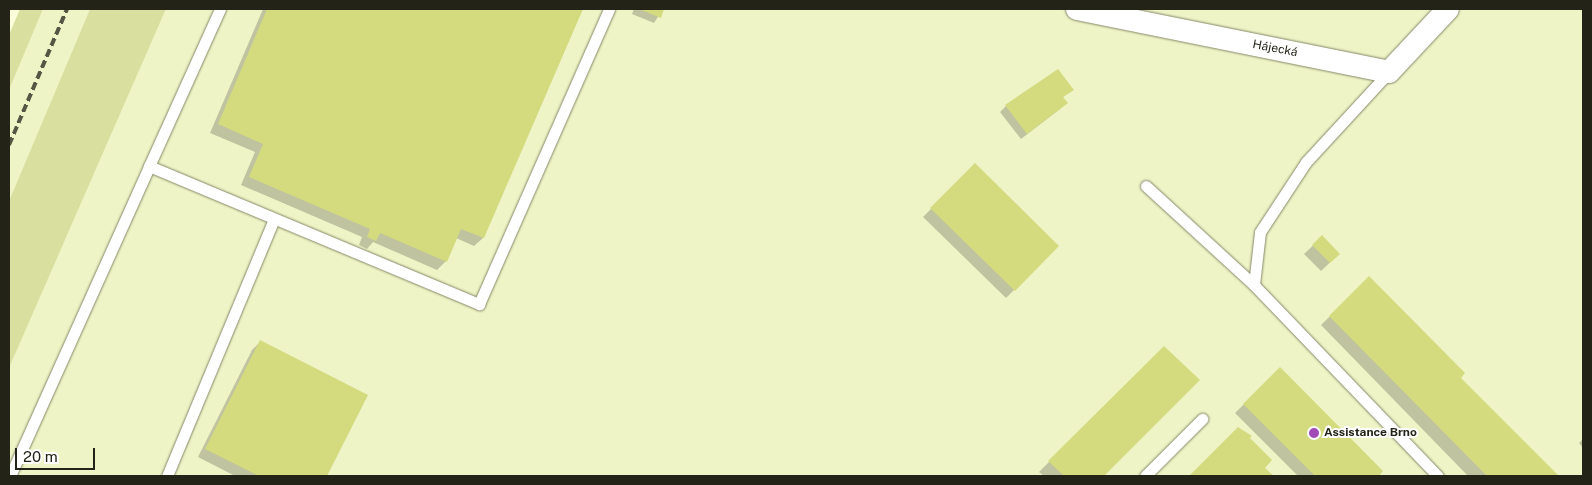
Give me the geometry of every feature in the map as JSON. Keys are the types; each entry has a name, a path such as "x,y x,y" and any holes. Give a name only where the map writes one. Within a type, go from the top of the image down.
{"street":[{"name":"Hájecká","path":"1077,9 1389,72"},
{"path":"1389,72 1448,9"}],"lane":[{"path":"10,476 220,9"},
{"path":"149,166 479,304 609,9"},
{"path":"1254,285 1260,232 1306,162 1389,72"},
{"path":"1146,186 1254,285 1438,476"},
{"path":"167,476 274,219"},
{"path":"1145,476 1202,419"}],"shaded area":[{"path":"20,9 43,9 9,90 9,35"},
{"path":"43,9 90,9 9,201 9,90"},
{"path":"90,9 166,9 9,368 9,201"},
{"path":"166,9 1583,9 1583,476 9,476 9,368"}],"building":[{"path":"267,9 583,9 484,238 461,229 447,262 380,233 376,241 367,237 370,229 249,177 263,144 218,124"},
{"path":"639,9 664,9 661,18"},
{"path":"1058,69 1074,90 1063,97 1068,103 1027,134 1005,105"},
{"path":"975,163 1059,246 1015,291 930,208"},
{"path":"1322,235 1340,254 1330,263 1312,245"},
{"path":"1369,276 1465,373 1461,378 1559,476 1487,476 1329,316"},
{"path":"260,340 368,395 327,476 259,476 205,449"},
{"path":"1164,346 1200,380 1104,476 1064,476 1048,461"},
{"path":"1280,367 1383,471 1379,476 1315,476 1243,404"},
{"path":"1238,427 1252,436 1250,438 1272,460 1265,468 1274,476 1189,476"}],"railway":[{"path":"9,145 67,9"}],"place":[{"name":"Assistance Brno","path":"1314,433"}]}
